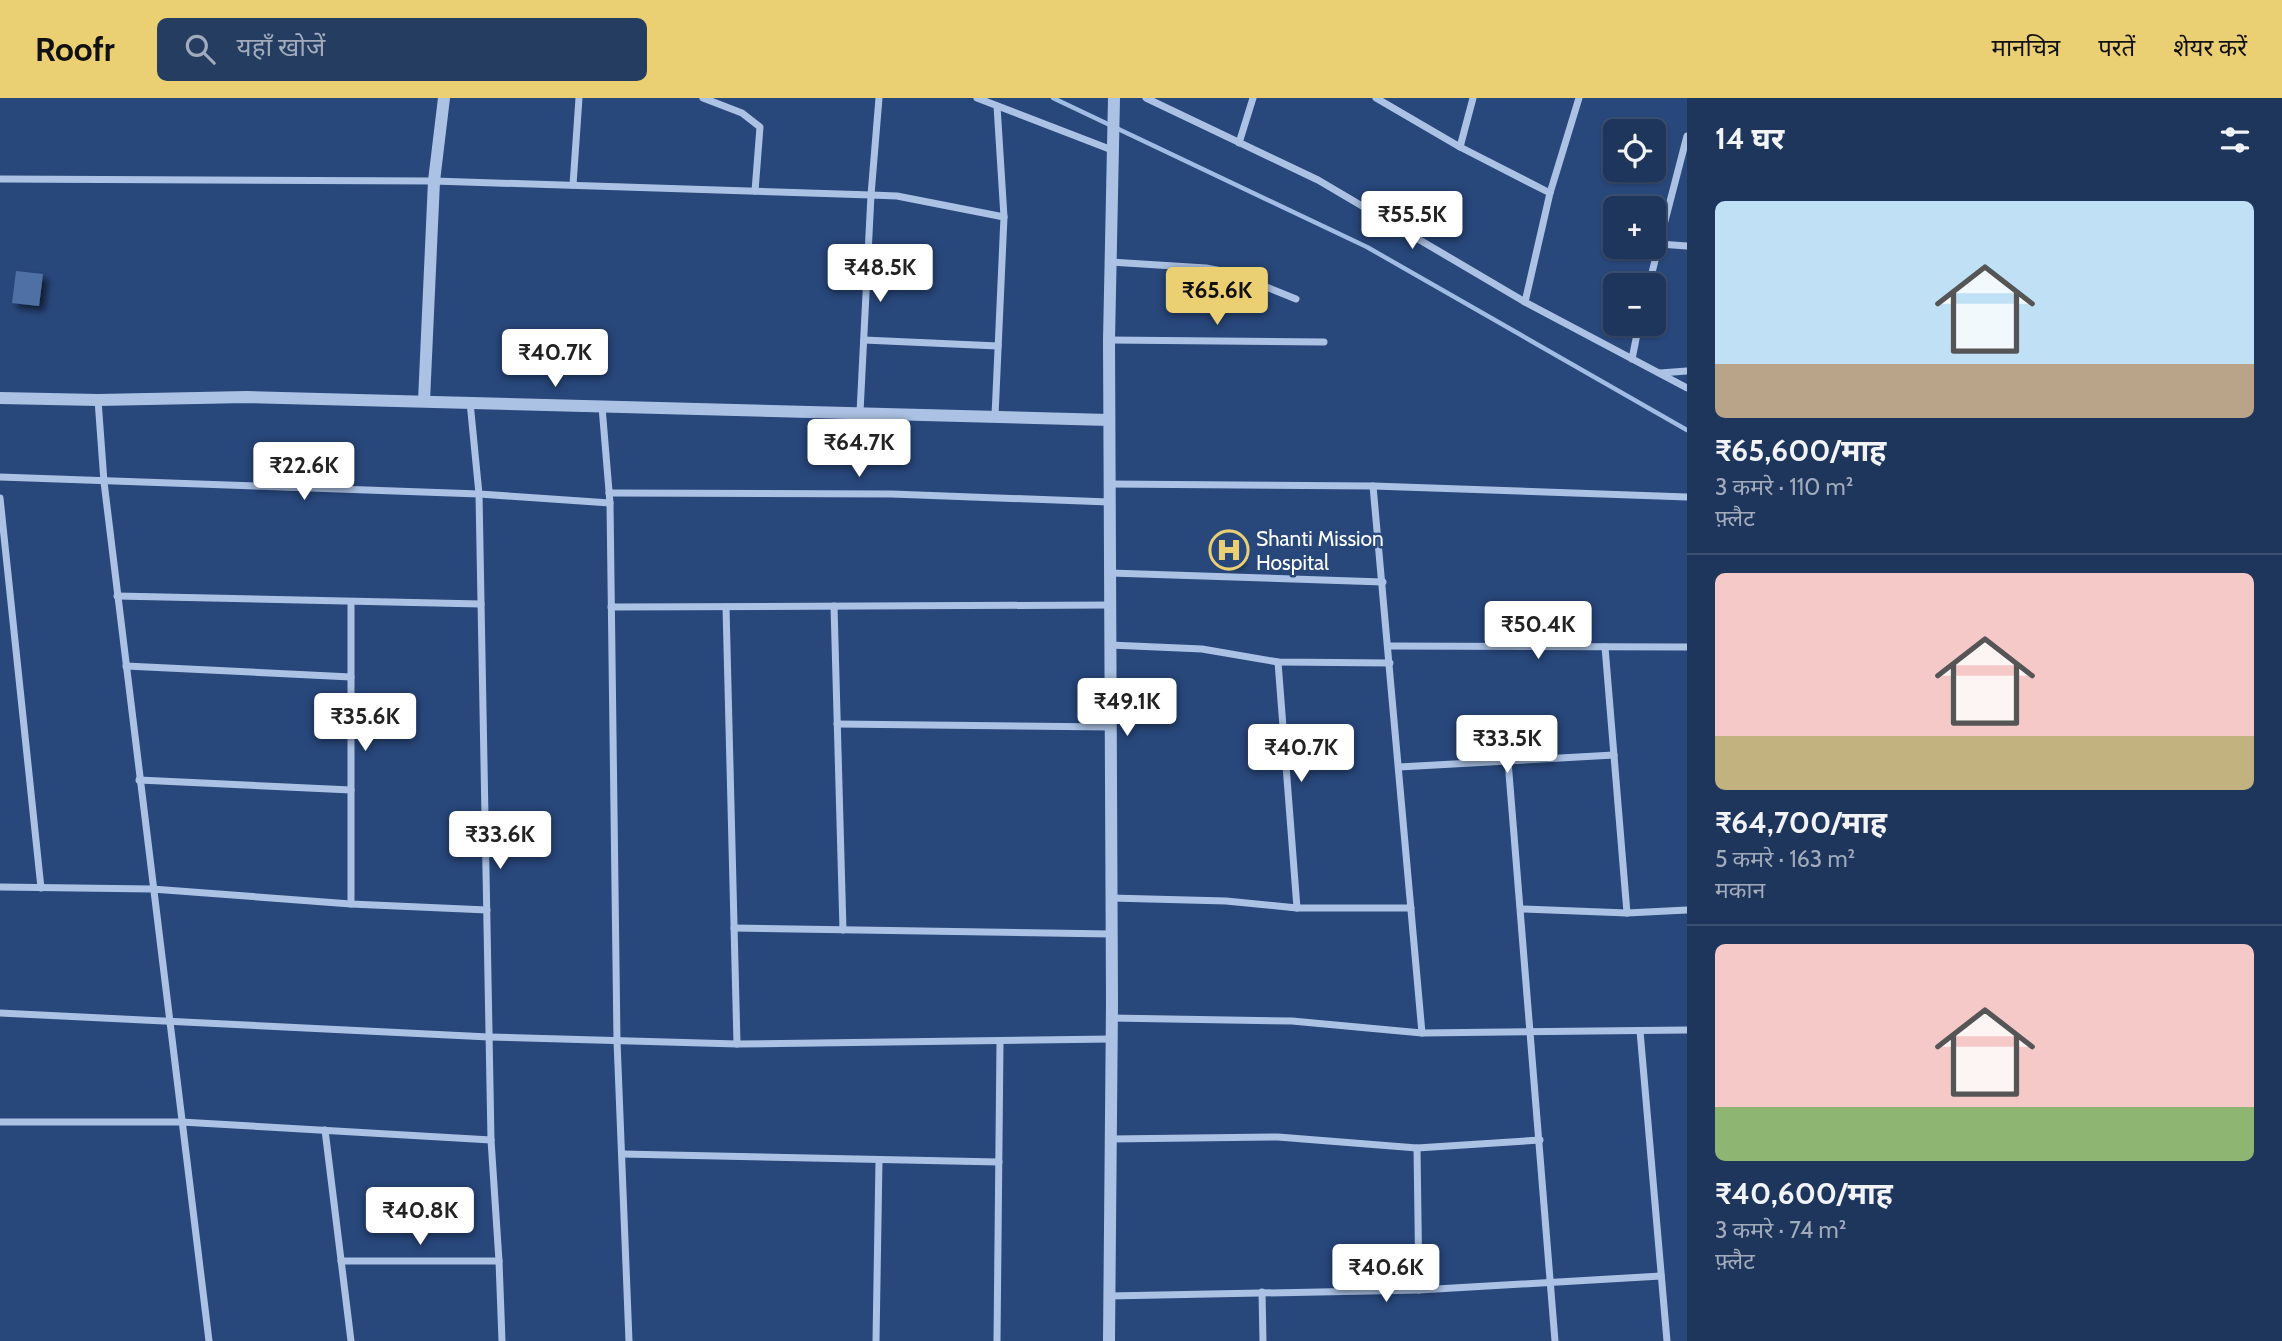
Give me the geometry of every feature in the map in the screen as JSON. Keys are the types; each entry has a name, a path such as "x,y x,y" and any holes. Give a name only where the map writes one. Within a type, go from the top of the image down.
{"street":[{"path":"424,401 434,181 444,98"},
{"path":"573,185 579,98"},
{"path":"703,98 742,113 760,127 755,191"},
{"path":"860,412 871,195 879,98"},
{"path":"977,98 1112,150"},
{"path":"1109,1341 1109,340 1114,98"},
{"path":"1146,98 1318,180 1525,302 1687,388"},
{"path":"1239,143 1253,98"},
{"path":"1376,98 1550,193"},
{"path":"1460,146 1473,98"},
{"path":"1525,302 1550,193 1579,98"},
{"path":"995,416 1004,217 997,106"},
{"path":"1666,217 1687,136"},
{"path":"0,179 434,181 871,195 897,196 1004,217"},
{"path":"1666,244 1687,246"},
{"path":"1110,262 1206,268 1232,273 1296,299"},
{"path":"1632,359 1637,336"},
{"path":"864,340 998,346"},
{"path":"1109,340 1324,342"},
{"path":"1659,373 1687,371"},
{"path":"0,398 98,400 247,397 1109,420"},
{"path":"98,400 117,596 209,1341"},
{"path":"470,402 480,494 491,1140 502,1341"},
{"path":"602,407 610,503 617,1041 629,1341"},
{"path":"0,477 480,494 610,503"},
{"path":"1110,484 1373,486 1687,497"},
{"path":"1373,486 1422,1032"},
{"path":"609,493 892,494 1109,502"},
{"path":"0,498 41,888"},
{"path":"1110,573 1383,582"},
{"path":"117,596 481,604"},
{"path":"351,603 351,904"},
{"path":"611,607 1110,605"},
{"path":"834,606 843,930"},
{"path":"726,607 737,1044"},
{"path":"1110,645 1202,649 1278,662 1390,663"},
{"path":"1388,646 1687,647"},
{"path":"1605,647 1627,913"},
{"path":"1278,662 1297,908"},
{"path":"126,666 351,677"},
{"path":"837,724 1110,727"},
{"path":"1399,767 1614,755"},
{"path":"1508,761 1555,1341"},
{"path":"139,780 351,790"},
{"path":"0,887 152,889 351,904 487,910"},
{"path":"1111,898 1226,901 1297,908 1411,908"},
{"path":"1521,909 1627,913 1687,910"},
{"path":"734,928 1111,934"},
{"path":"0,1013 489,1037 737,1044 1111,1040"},
{"path":"1111,1018 1292,1021 1422,1032 1687,1030"},
{"path":"1640,1031 1667,1341"},
{"path":"997,1341 1000,1042"},
{"path":"0,1122 181,1122 491,1140"},
{"path":"325,1130 351,1341"},
{"path":"1110,1139 1278,1137 1417,1147 1540,1140"},
{"path":"1417,1147 1419,1290"},
{"path":"622,1154 999,1162"},
{"path":"876,1341 879,1160"},
{"path":"341,1261 499,1261"},
{"path":"1109,1296 1419,1290 1661,1276"},
{"path":"1262,1292 1263,1341"}],"building":[{"path":"16,271 43,274 39,306 12,303"},
{"path":"1238,540 1239,563 1220,563 1220,541"}],"waterway":[{"path":"1053,98 1367,247 1687,430"}],"place":[{"name":"Shanti Mission Hospital","path":"1229,550"}]}
